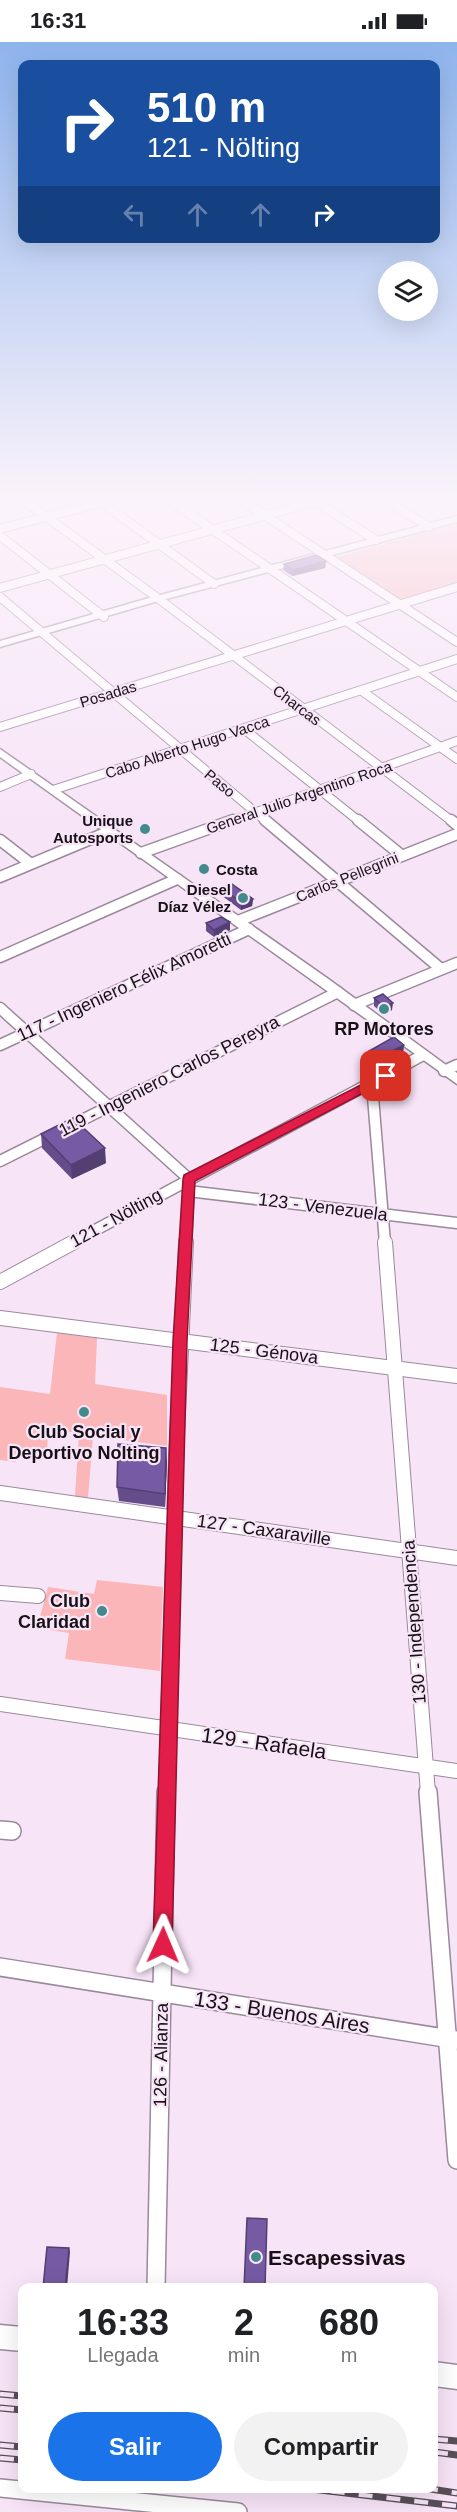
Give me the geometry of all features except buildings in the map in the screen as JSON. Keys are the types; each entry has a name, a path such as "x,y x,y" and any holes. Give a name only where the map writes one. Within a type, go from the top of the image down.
{"main road":[{"path":"0,646 108,614"},
{"path":"0,752 338,992 457,1080"},
{"path":"0,2337 18,2339"},
{"path":"438,2375 457,2377"}],"street":[{"name":"Paso","path":"21,614 441,969"},
{"name":"Charcas","path":"178,614 457,825"},
{"path":"336,614 457,697"},
{"name":"Posadas","path":"0,727 367,614"},
{"path":"415,614 457,642"},
{"name":"Cabo Alberto Hugo Vacca","path":"53,790 457,659"},
{"path":"362,691 457,759"},
{"path":"244,729 401,855"},
{"name":"General Julio Argentino Roca","path":"141,853 457,741"},
{"path":"0,787 31,774"},
{"path":"0,877 110,831"},
{"name":"Carlos Pellegrini","path":"237,921 457,834"},
{"path":"0,840 31,864"},
{"path":"0,957 177,879"},
{"name":"117 - Ingeniero Félix Amoretti","path":"0,1045 249,929"},
{"path":"354,1005 457,963"},
{"name":"119 - Ingeniero Carlos Pereyra","path":"0,1161 338,992"},
{"path":"0,1008 109,1106 189,1185"},
{"name":"121 - Nölting","path":"0,1282 189,1185 423,1055"},
{"path":"444,1071 457,1065"},
{"name":"130 - Independencia","path":"367,1086 373,1097 383,1214 426,1766 452,2039 457,2160"},
{"name":"123 - Venezuela","path":"189,1185 457,1223"},
{"name":"126 - Alianza","path":"156,2283 168,1730 180,1341 189,1185"},
{"name":"125 - Génova","path":"0,1318 457,1376"},
{"name":"127 - Caxaraville","path":"0,1493 175,1516 457,1558"},
{"path":"0,1593 38,1596"},
{"name":"129 - Rafaela","path":"0,1704 457,1771"},
{"name":"133 - Buenos Aires","path":"0,1967 452,2039"},
{"path":"0,2488 18,2490"},
{"path":"50,2493 238,2512"}],"shaded area":[{"name":"Club Social y Deportivo Nolting","path":"57,1333 97,1338 95,1384 167,1395 167,1446 93,1436 88,1498 75,1496 79,1433 48,1429 47,1455 18,1451 16,1462 0,1460 0,1387 50,1394"},
{"name":"Club Claridad","path":"97,1580 163,1587 160,1671 65,1659 69,1633 37,1628 48,1587 94,1594"}],"railway":[{"path":"0,2394 18,2396"},
{"path":"0,2408 18,2410"},
{"path":"438,2439 457,2441"},
{"path":"0,2445 18,2447"},
{"path":"438,2453 457,2455"},
{"path":"0,2458 18,2460"},
{"path":"438,2490 457,2493"},
{"path":"346,2493 457,2506"}],"place":[{"name":"Unique Autosports","path":"145,829"},
{"name":"Costa","path":"204,869"},
{"name":"Diesel Díaz Vélez","path":"243,898"},
{"name":"RP Motores","path":"384,1009"},
{"name":"Club Social y Deportivo Nolting","path":"84,1412"},
{"name":"Club Claridad","path":"102,1611"},
{"name":"Escapessivas","path":"256,2257"}],"route":[{"path":"163,1945 180,1341 189,1179 386,1076"}]}
